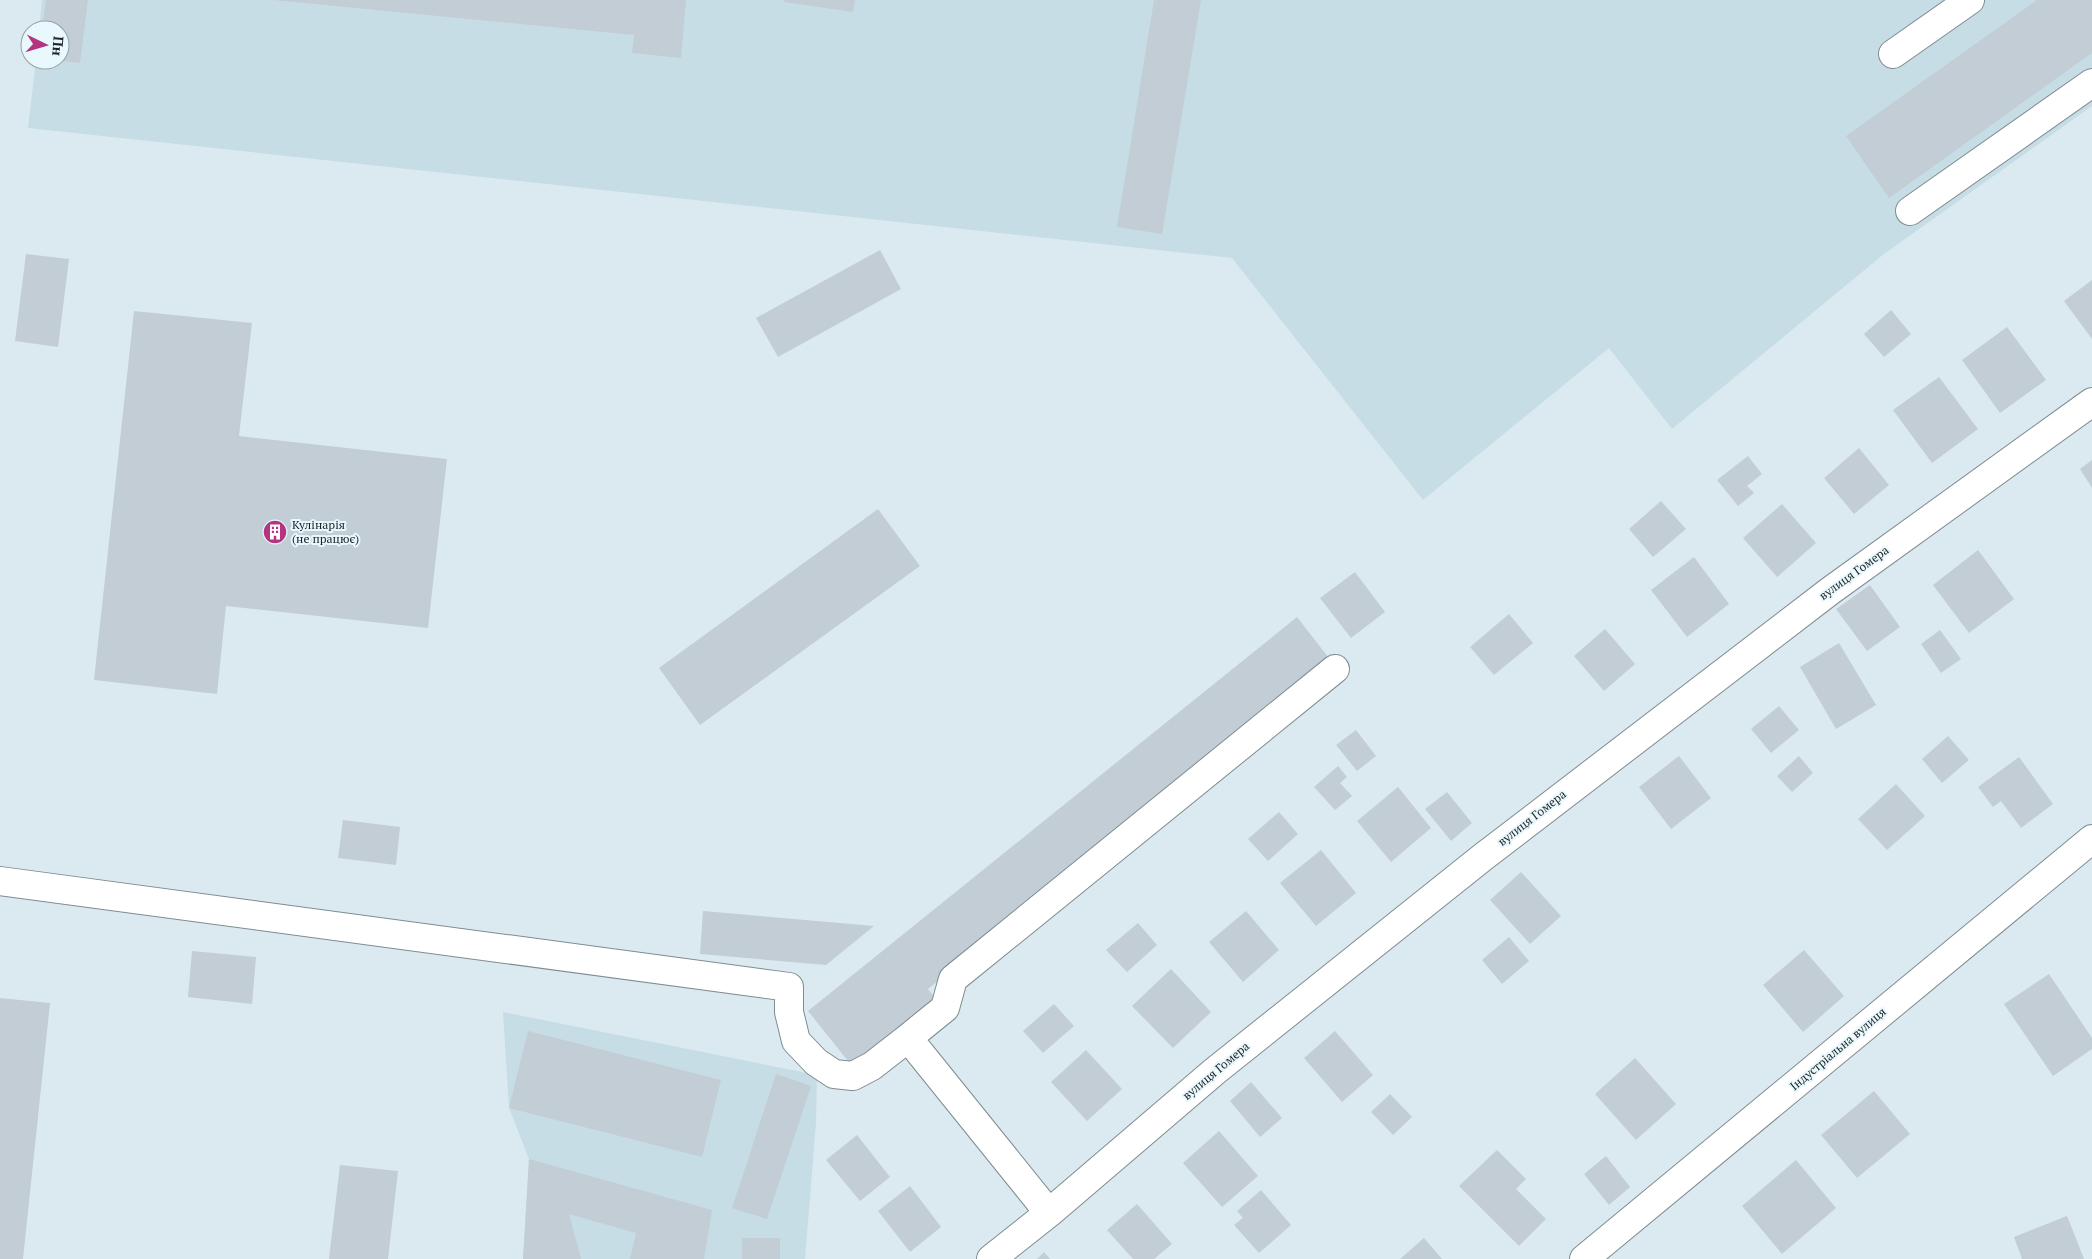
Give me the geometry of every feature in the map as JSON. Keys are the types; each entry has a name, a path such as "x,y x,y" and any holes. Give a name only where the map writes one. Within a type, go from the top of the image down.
{"street":[{"path":"1893,54 1970,0"},
{"path":"1910,211 2092,84"},
{"name":"вулиця Гомера","path":"991,1259 1049,1213 1215,1071 1498,845 1830,591 2092,402"},
{"path":"0,881 789,987 788,1012 796,1041 816,1062 834,1074 853,1076 872,1066 946,1008 953,979 1335,669"},
{"name":"Індустріальна вулиця","path":"1584,1259 2092,839"},
{"path":"908,1038 1049,1213"}],"shaded area":[{"path":"42,0 2092,0 2092,106 1884,254 1672,429 1609,348 1423,500 1232,258 28,128 35,70 70,70 70,20 40,20"},
{"path":"503,1012 817,1075 816,1123 805,1259 523,1259 529,1159 509,1108"}],"building":[{"path":"46,0 88,0 80,63 70,62 70,20 43,20"},
{"path":"273,0 686,0 681,58 632,53 634,35"},
{"path":"784,0 855,0 853,12 784,2"},
{"path":"1154,0 1201,0 1162,234 1117,227"},
{"path":"2037,0 2092,0 2092,53 1889,198 1846,136"},
{"path":"880,250 901,289 778,357 756,318"},
{"path":"26,254 69,259 58,347 15,341"},
{"path":"2092,280 2092,339 2064,301"},
{"path":"1891,310 1911,334 1884,357 1864,334"},
{"name":"Кулінарія (не працює)","path":"134,311 252,323 239,436 447,459 428,628 226,606 217,694 94,680"},
{"path":"2007,327 2046,380 2000,413 1962,360"},
{"path":"1939,377 1978,429 1932,463 1893,410"},
{"path":"1859,448 1889,485 1854,514 1824,478"},
{"path":"1748,456 1762,474 1747,486 1754,493 1738,506 1717,480"},
{"path":"2092,460 2092,488 2080,469"},
{"path":"1661,501 1686,529 1653,557 1629,529"},
{"path":"1782,504 1816,543 1777,577 1743,538"},
{"path":"878,509 920,566 700,725 659,668"},
{"path":"1978,550 2014,599 1969,633 1933,585"},
{"path":"1694,557 1729,604 1687,637 1651,590"},
{"path":"1355,572 1385,612 1351,638 1320,598"},
{"path":"1870,585 1900,627 1867,651 1836,609"},
{"path":"1509,614 1533,643 1494,675 1470,647"},
{"path":"1297,617 1332,662 928,989 940,1004 856,1071 808,1011"},
{"path":"1605,629 1635,664 1604,691 1574,656"},
{"path":"1940,630 1961,659 1941,673 1921,644"},
{"path":"1839,643 1876,705 1836,729 1800,667"},
{"path":"1779,706 1799,730 1771,753 1751,729"},
{"path":"1356,730 1376,756 1357,771 1336,745"},
{"path":"1948,736 1969,760 1942,783 1922,759"},
{"path":"1679,756 1711,798 1671,829 1639,787"},
{"path":"1799,756 1813,773 1792,792 1777,776"},
{"path":"2019,757 2053,804 2021,828 2001,801 1993,807 1978,787"},
{"path":"1338,766 1347,777 1340,783 1352,796 1335,810 1314,787"},
{"path":"1896,784 1925,816 1887,850 1858,819"},
{"path":"1398,787 1431,828 1391,862 1357,821"},
{"path":"1447,792 1472,823 1451,841 1425,809"},
{"path":"1279,812 1298,834 1268,861 1248,839"},
{"path":"343,820 400,827 396,865 338,858"},
{"path":"1321,850 1356,893 1316,926 1280,883"},
{"path":"1521,872 1561,916 1530,944 1490,900"},
{"path":"703,911 874,926 826,965 700,954"},
{"path":"1246,911 1279,950 1243,982 1209,942"},
{"path":"1138,923 1157,945 1127,972 1106,950"},
{"path":"1509,937 1529,961 1502,984 1482,960"},
{"path":"1804,950 1844,996 1803,1032 1763,985"},
{"path":"192,951 256,957 252,1004 188,997"},
{"path":"1171,969 1211,1012 1173,1048 1132,1006"},
{"path":"2049,974 2092,1038 2092,1049 2053,1076 2004,1004"},
{"path":"0,998 50,1003 23,1259 0,1259"},
{"path":"1054,1004 1074,1026 1043,1053 1023,1031"},
{"path":"528,1031 721,1080 702,1157 509,1108"},
{"path":"1335,1031 1373,1075 1342,1102 1304,1058"},
{"path":"1086,1050 1122,1089 1087,1121 1051,1082"},
{"path":"1635,1058 1676,1104 1636,1140 1595,1094"},
{"path":"776,1074 811,1086 767,1219 732,1208"},
{"path":"1251,1082 1282,1118 1260,1137 1230,1101"},
{"path":"1874,1091 1910,1134 1857,1178 1821,1135"},
{"path":"1390,1094 1412,1117 1393,1135 1371,1112"},
{"path":"1219,1131 1258,1176 1222,1207 1183,1163"},
{"path":"857,1135 890,1177 860,1201 826,1160"},
{"path":"1497,1150 1526,1179 1516,1189 1546,1219 1519,1246 1459,1186"},
{"path":"1606,1156 1630,1187 1609,1205 1584,1174"},
{"path":"529,1159 712,1210 704,1259 630,1259 636,1233 569,1214 581,1259 523,1259"},
{"path":"1796,1160 1836,1208 1782,1254 1742,1206"},
{"path":"340,1165 398,1171 388,1259 329,1259"},
{"path":"910,1186 941,1227 910,1252 878,1211"},
{"path":"1261,1190 1291,1225 1259,1253 1234,1225 1243,1218 1237,1211"},
{"path":"1137,1204 1172,1244 1154,1259 1133,1259 1107,1230"},
{"path":"2067,1216 2084,1259 2022,1259 2014,1237"},
{"path":"742,1238 780,1238 780,1259 742,1259"},
{"path":"1424,1238 1442,1259 1400,1259"},
{"path":"1044,1252 1050,1259 1037,1259"}],"place":[{"name":"Кулінарія (не працює)","path":"275,532"}]}
